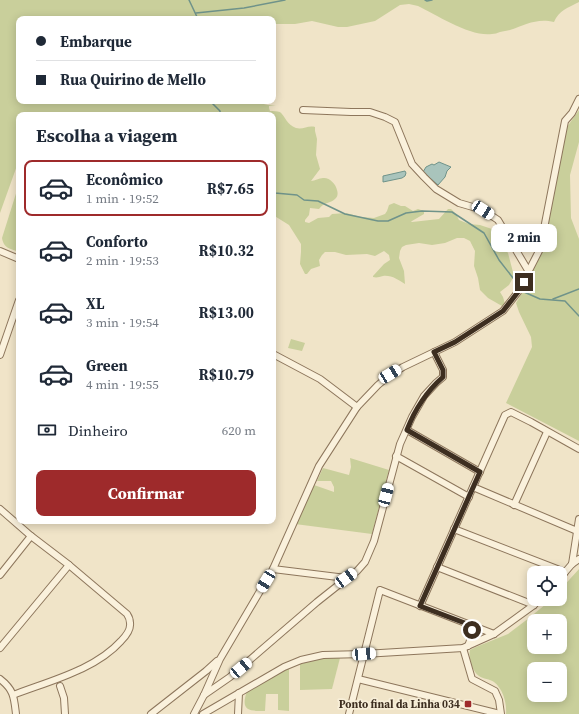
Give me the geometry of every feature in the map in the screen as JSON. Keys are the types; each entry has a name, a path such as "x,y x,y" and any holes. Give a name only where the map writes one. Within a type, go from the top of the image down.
{"street":[{"path":"194,714 220,659 273,569 319,466 357,408 390,374 455,342 503,311 518,292 540,249 565,121 579,100"},
{"path":"303,110 370,112 395,122 412,164 436,189 459,203 483,210 498,220 529,272"},
{"path":"0,251 16,258"},
{"path":"0,355 16,309"},
{"path":"204,695 230,677 317,602 346,578 357,571 365,562 374,541 400,444 412,416 424,396 443,377 443,370 434,352"},
{"path":"276,356 320,379 357,408"},
{"path":"420,606 506,414 511,412 579,449"},
{"path":"407,430 480,472"},
{"path":"514,505 547,432"},
{"path":"396,456 469,497"},
{"path":"473,487 577,531"},
{"path":"0,509 16,523"},
{"path":"572,564 579,519"},
{"path":"13,695 78,670 103,657 116,647 128,634 130,628 130,621 127,614 17,524"},
{"path":"454,529 550,566"},
{"path":"0,575 31,536"},
{"path":"567,570 579,559"},
{"path":"0,648 69,565"},
{"path":"437,568 527,602"},
{"path":"273,569 346,578"},
{"path":"349,714 380,590 494,634"},
{"path":"203,714 284,667 301,660 323,655 364,654 466,647 494,634 533,606"},
{"path":"358,679 501,714 500,700 495,691 472,680 466,647 472,635 470,625"},
{"path":"151,714 206,672 220,659"},
{"path":"0,679 10,688 13,695 15,713"},
{"path":"60,686 64,698 65,714"},
{"path":"238,694 238,714"}],"green space":[{"path":"0,0 579,0 579,2 561,12 554,22 536,21 495,34 483,34 464,29 418,6 409,4 400,5 375,21 347,27 338,27 312,21 295,24 276,24 276,16 16,16 16,104 276,105 269,106 270,111 280,112 293,127 315,127 317,139 316,155 320,169 311,181 322,178 330,180 334,183 338,195 333,201 323,205 319,209 310,208 309,215 305,222 309,223 318,218 329,217 332,214 346,213 361,217 374,218 385,214 389,205 394,203 405,206 413,211 418,209 424,211 424,214 411,222 439,219 448,209 451,209 459,220 469,224 480,225 492,229 508,253 514,276 509,285 500,292 505,304 502,306 488,298 480,290 474,266 475,251 470,241 464,238 457,238 445,243 432,245 419,243 402,247 399,258 404,271 405,284 389,276 373,277 384,264 390,260 389,255 384,251 375,256 367,254 346,255 335,252 325,252 319,260 320,266 311,269 307,274 305,274 300,264 301,244 289,225 276,217 276,112 16,112 16,168 0,213"},
{"path":"579,110 579,142 570,175 571,218 579,239 579,441 506,403 532,347 531,337 516,303 525,288 543,247 567,127"},
{"path":"16,194 16,251 6,246 2,238"},
{"path":"291,339 305,343 302,351 288,348"},
{"path":"350,458 389,470 372,534 295,524 314,485 334,492 334,487 331,481 317,481 323,468 349,475 351,467"},
{"path":"579,569 579,714 506,714 506,705 500,688 491,680 481,677 474,671 471,664 470,650 508,634 527,620 527,654 567,654 567,614 534,614 544,606 567,606 567,582"},
{"path":"324,658 340,658 332,689 300,690 300,664"},
{"path":"289,668 289,711 278,710 278,694 266,694 265,711 250,710 245,706 247,691"}],"water":[{"path":"439,162 451,167 438,185 423,172 426,167"},
{"path":"405,171 405,176 402,178 383,182 383,176"}],"waterway":[{"path":"189,0 197,16"},
{"path":"196,13 244,8 285,0"},
{"path":"425,0 432,0"},
{"path":"213,104 220,112"},
{"path":"276,193 297,195 304,200 318,201 345,214 378,221 388,221 406,213 422,211 452,212 484,233 499,260 513,278"},
{"path":"553,299 579,289"},
{"path":"524,292 540,299 565,301 579,316"}],"place":[{"name":"Ponto final da Linha 034","path":"468,704"}],"route":[{"path":"472,630 470,625 420,606 480,472 407,430 412,416 424,396 443,377 441,364 434,352 455,342 503,311 524,282"}]}
